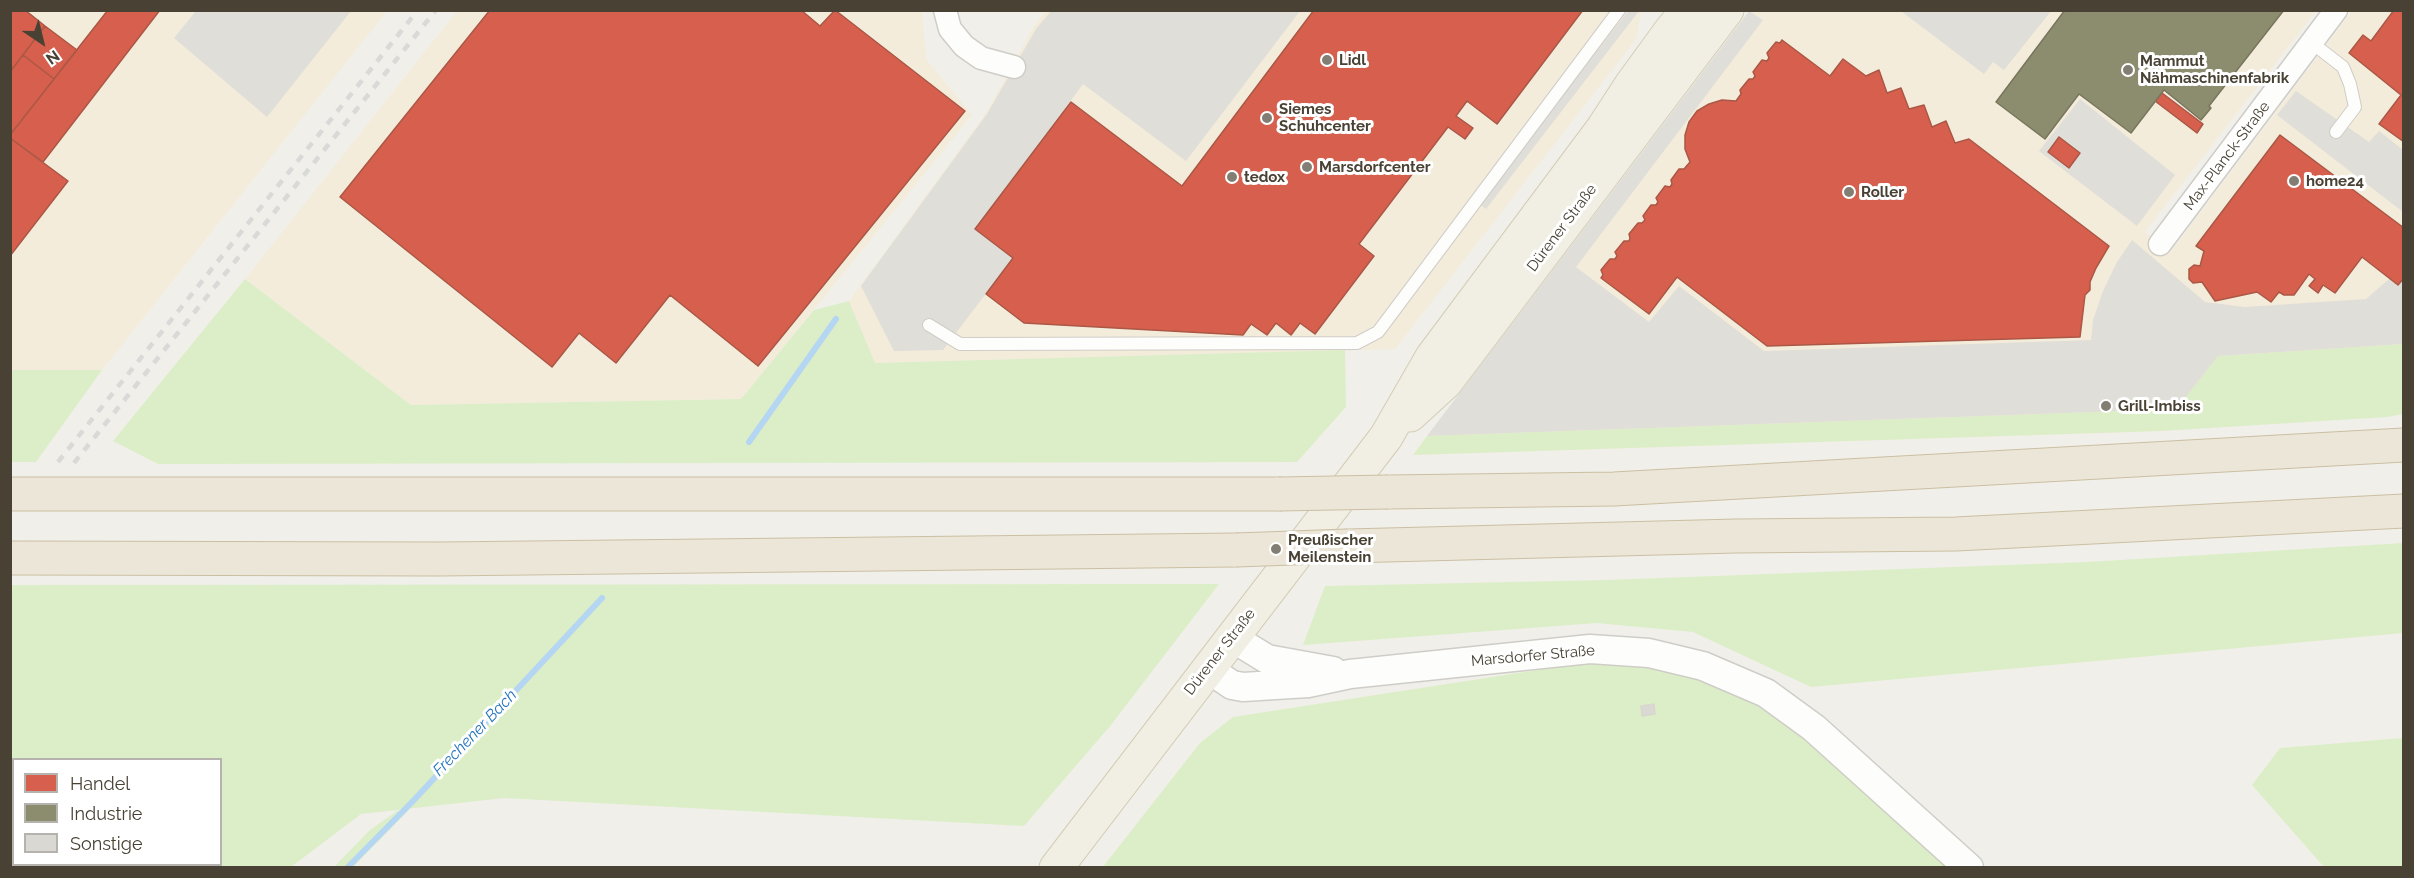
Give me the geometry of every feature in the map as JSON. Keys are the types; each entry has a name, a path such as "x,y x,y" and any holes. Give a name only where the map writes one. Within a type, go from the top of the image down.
{"highway":[{"path":"10,494 1279,494 1614,489 2403,445"},
{"path":"10,558 440,559 1236,550 1736,536 1956,534 2403,511"}],"main road":[{"name":"Dürener Straße","path":"1056,867 1386,436 1432,357 1603,128 1630,85 1688,10"},
{"name":"Dürener Straße","path":"1386,436 1446,382 1727,10"}],"street":[{"path":"945,10 950,29 964,46 981,58 1014,67"},
{"name":"Max-Planck-Straße","path":"2160,244 2336,10"},
{"name":"Marsdorfer Straße","path":"1231,638 1267,659 1350,674"},
{"name":"Marsdorfer Straße","path":"1207,668 1232,685 1243,687 1308,683 1350,674 1590,649 1649,653 1703,666 1766,693 1814,728 1969,867"}],"lane":[{"path":"929,326 960,344 1357,343 1378,332 1619,10"},
{"path":"2312,43 2343,67 2350,84 2355,107 2336,132"}],"shaded area":[{"path":"10,11 387,11 102,370 11,370"},
{"path":"196,11 351,11 267,117 174,38"},
{"path":"457,11 922,11 926,59 972,115 741,399 411,405 245,279"},
{"path":"1046,11 1641,11 1637,38 1395,349 875,363 849,301 986,113 1034,26"},
{"path":"1051,11 1300,11 1186,161 1083,84 976,229 1013,258 943,350 894,351 861,286 987,114 1036,29"},
{"path":"1628,11 1639,11 1486,209 1479,204"},
{"path":"1749,11 2316,11 2145,232 2170,253 2352,11 2403,11 2403,414 2161,431 1413,455"},
{"path":"1749,11 1763,20 1576,267 1649,322 1679,286 1764,351 2091,340 2093,320 2103,291 2117,262 2132,240 2205,302 2245,307 2366,299 2403,267 2403,344 2218,356 2176,409 1427,436"},
{"path":"1901,11 2051,11 2004,70 1993,62 1984,74"},
{"path":"2296,91 2369,142 2379,131 2403,150 2403,212 2277,115"},
{"path":"2080,99 2175,175 2137,226 2039,151"}],"green space":[{"path":"245,279 411,405 741,399 814,310 849,301 875,363 1345,350 1346,407 1297,462 158,464 113,441"},
{"path":"2403,344 2403,414 2387,417 2161,431 1413,455 1427,436 2176,409 2218,356"},
{"path":"10,370 102,370 36,462 11,462"},
{"path":"2403,543 2403,633 1811,687 1693,632 1597,623 1303,645 1325,586 1608,580 2087,562"},
{"path":"1219,584 1111,725 1024,826 504,798 361,814 291,867 11,867 11,585"},
{"path":"1596,661 1647,667 1701,679 1763,707 1811,741 1953,868 1102,868 1200,743 1233,717"},
{"path":"2403,738 2403,867 2324,867 2252,785 2280,748"},
{"path":"410,809 353,867 334,867 370,830 397,811"}],"building: Handel":[{"path":"10,10 25,10 45,26 10,72"},
{"path":"108,10 160,10 43,162 10,138 10,135"},
{"path":"490,10 801,10 820,26 835,10 965,111 758,366 670,295 616,363 579,333 552,367 340,197"},
{"name":"Marsdorfcenter","path":"1314,10 1583,10 1497,124 1467,101 1456,116 1473,128 1465,139 1448,127 1359,244 1374,256 1315,334 1300,323 1291,335 1276,323 1267,335 1251,324 1243,335 1024,323 986,294 1013,258 975,229 1071,102 1182,186"},
{"path":"2394,10 2404,10 2404,142 2379,124 2401,95 2349,53 2363,35 2371,41"},
{"path":"45,26 77,50 54,79 23,55"},
{"name":"Roller","path":"1782,40 1830,76 1843,59 1866,76 1879,70 1887,93 1901,88 1909,109 1924,105 1932,127 1946,121 1955,143 1969,139 2109,246 2096,268 2090,282 2090,290 2085,295 2080,337 1767,346 1677,277 1649,314 1601,278 1603,275 1601,270 1610,259 1615,259 1617,256 1615,252 1624,241 1629,241 1629,234 1638,223 1645,220 1643,216 1651,205 1656,205 1658,202 1656,198 1665,186 1670,187 1671,180 1679,169 1684,169 1690,162 1685,149 1685,135 1689,122 1697,111 1722,100 1736,101 1741,94 1740,90 1749,79 1755,76 1753,72 1762,60 1767,61 1769,58 1767,53 1776,42 1780,43"},
{"path":"23,55 54,79 10,135 10,72"},
{"path":"2162,93 2203,124 2197,133 2155,101"},
{"name":"home24","path":"2280,135 2404,228 2404,278 2398,285 2362,257 2335,293 2323,285 2318,293 2309,286 2315,279 2309,274 2294,295 2284,295 2279,292 2271,302 2257,292 2215,301 2202,282 2193,283 2189,279 2189,269 2194,265 2200,266 2204,251 2196,246"},
{"path":"2059,137 2080,153 2069,168 2048,152"},
{"path":"10,138 68,181 10,256"}],"building: Industrie":[{"name":"Mammut Nähmaschinenfabrik","path":"2065,10 2284,10 2209,106 2211,108 2201,120 2164,90 2131,133 2079,94 2045,139 1996,102"}],"building: Sonstige":[{"path":"1654,704 1655,714 1642,716 1641,706"}],"waterway":[{"name":"Frechener Bach","path":"749,442 836,319"},
{"name":"Frechener Bach","path":"347,868 414,800 602,598"}],"railway":[{"path":"58,462 418,10"},
{"path":"74,463 436,10"}],"place":[{"name":"Lidl","path":"1327,60"},
{"name":"Mammut Nähmaschinenfabrik","path":"2128,70"},
{"name":"Siemes Schuhcenter","path":"1267,118"},
{"name":"Marsdorfcenter","path":"1307,167"},
{"name":"tedox","path":"1232,177"},
{"name":"home24","path":"2294,181"},
{"name":"Roller","path":"1849,192"},
{"name":"Grill-Imbiss","path":"2106,406"},
{"name":"Preußischer Meilenstein","path":"1276,549"}]}
